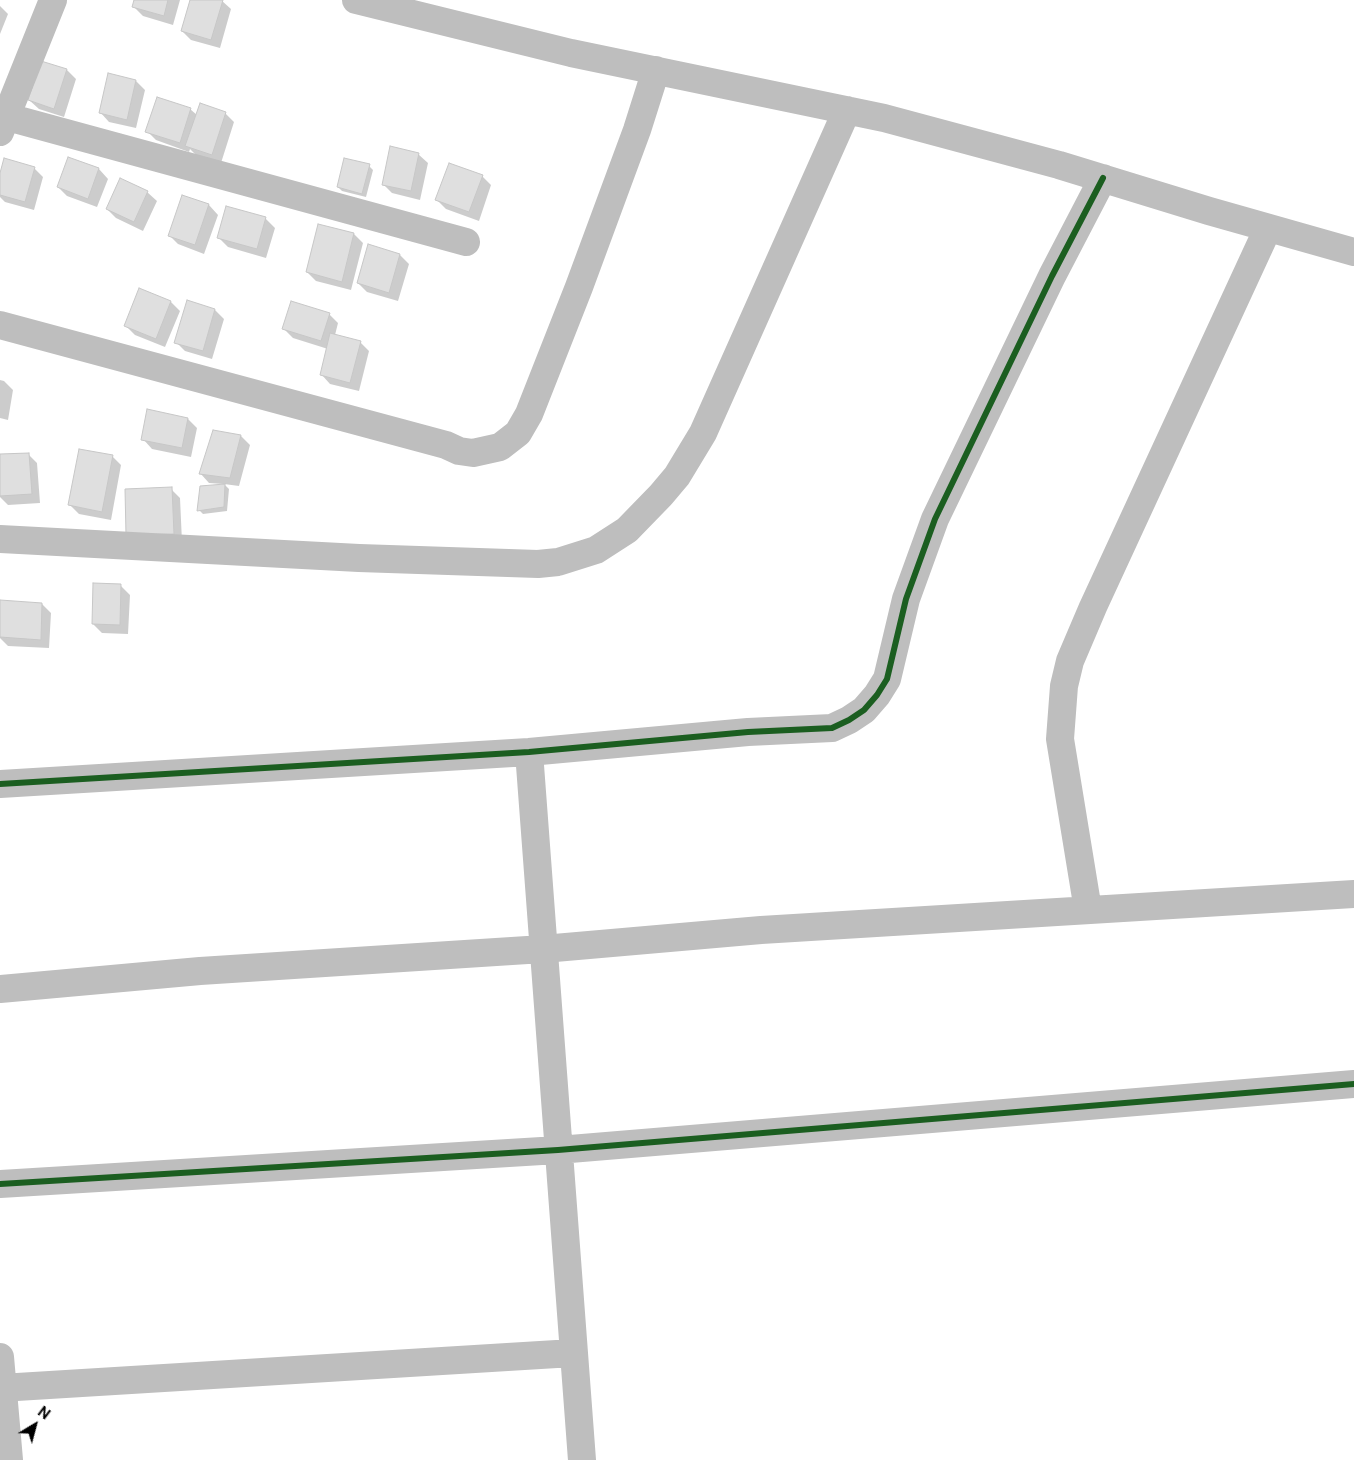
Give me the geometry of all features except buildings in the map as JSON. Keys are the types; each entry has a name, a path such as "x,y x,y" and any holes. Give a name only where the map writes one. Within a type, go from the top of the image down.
{"street":[{"path":"53,0 2,121 466,242"},
{"path":"356,0 571,53 847,110 971,140 1354,252"},
{"path":"0,325 459,451 473,453 500,448 518,433 529,414 586,269 637,130 656,70"},
{"path":"0,539 358,558 538,564 558,562 596,550 614,540 638,519 677,476 695,448 830,154 847,110"},
{"path":"0,784 529,752 748,732 832,728 864,710 877,695 887,679 906,600 934,518 1103,178"},
{"path":"1088,910 1060,739 1063,694 1070,661 1268,228"},
{"path":"529,752 582,1460"},
{"path":"0,989 200,971 543,949 761,930 1354,894"},
{"path":"0,1184 558,1150 1354,1084"},
{"path":"1,1388 573,1353"},
{"path":"0,1357 1,1388 9,1460"}],"cycle path":[{"path":"0,784 529,752 748,732 832,728 849,720 864,710 877,695 887,679 906,599 935,519 1052,276 1103,178"},
{"path":"0,1184 558,1150 1354,1084"}]}
